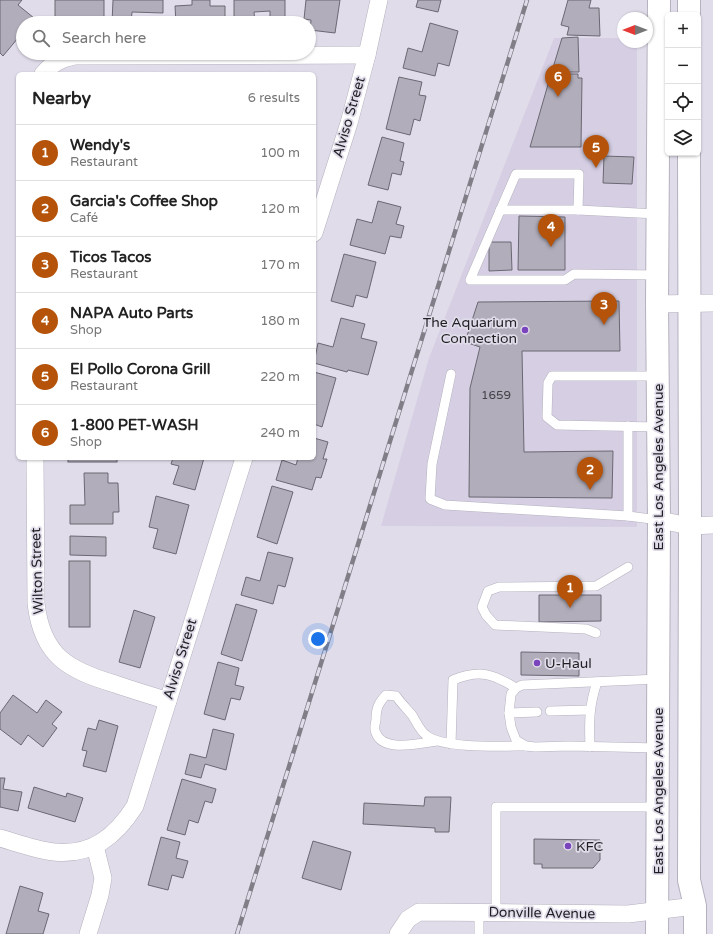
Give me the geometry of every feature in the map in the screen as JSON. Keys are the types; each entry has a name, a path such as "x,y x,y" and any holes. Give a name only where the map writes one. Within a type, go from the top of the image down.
{"main road":[{"name":"East Los Angeles Avenue","path":"657,934 659,679 657,304 659,0"},
{"path":"689,0 690,12"},
{"path":"690,156 689,880 695,906 695,934"}],"street":[{"name":"Alviso Street","path":"316,227 349,123 367,55 379,0"},
{"path":"316,55 367,55"},
{"path":"45,72 60,60"},
{"path":"657,304 713,303"},
{"name":"Wilton Street","path":"35,460 36,603 38,619 50,647 68,665 90,676 168,700"},
{"name":"Alviso Street","path":"0,838 54,852 75,852 95,846 112,836 125,822 135,806 243,460"},
{"path":"659,520 690,526 713,525"},
{"path":"88,934 100,895 103,878 95,846"},
{"name":"Donville Avenue","path":"398,934 408,919 420,912 628,914 695,906"}],"lane":[{"path":"578,210 579,174 516,174 470,280 566,280 574,274 658,275"},
{"path":"500,210 578,210 658,214"},
{"path":"451,374 432,464 430,499 445,505 628,516 659,520"},
{"path":"658,376 552,376 548,383 547,417 557,425 658,427"},
{"path":"628,426 628,516"},
{"path":"596,633 586,629 495,625 486,615 482,607 488,591 499,587 596,586 628,567"},
{"path":"451,744 453,680 463,676 477,674 493,675 516,688"},
{"path":"526,746 516,740 511,727 511,694 516,688 522,685 659,679"},
{"path":"590,747 589,719 591,699 597,682"},
{"path":"437,741 403,745 393,745 382,742 375,733 376,714 380,701 386,695 396,696 426,736 437,741 451,744 477,746 658,748"},
{"path":"550,711 590,710"},
{"path":"510,713 537,712"},
{"path":"479,934 487,912 496,807 658,807"}],"shaded area":[{"path":"554,38 617,38 617,48 637,48 637,527 381,526 429,358"}],"building":[{"path":"0,0 22,0 18,5 32,16 16,16 16,40 3,56 0,53"},
{"path":"55,0 104,0 104,16 55,16"},
{"path":"113,0 163,0 163,13 132,12 132,16 112,16"},
{"path":"192,0 210,0 210,6 225,6 225,16 176,16 175,6 192,5"},
{"path":"234,0 285,0 285,16 270,16 270,11 254,12 254,16 234,16"},
{"path":"306,0 340,0 335,33 316,31 316,16 304,16"},
{"path":"418,0 441,0 438,12 416,7"},
{"path":"568,0 591,0 589,8 599,8 600,36 567,35 569,27 561,25"},
{"path":"430,23 458,31 449,66 438,63 435,76 403,68 408,48 422,52"},
{"path":"578,37 579,72 552,71 562,38"},
{"path":"551,74 578,74 578,78 582,78 581,147 530,147"},
{"path":"399,77 422,82 419,95 426,96 420,121 414,119 410,135 386,129"},
{"path":"382,137 404,143 400,161 404,162 401,175 392,173 388,190 368,185"},
{"path":"604,156 634,157 632,184 603,183"},
{"path":"378,201 401,207 396,224 404,226 401,238 390,236 385,254 350,245 357,219 372,223"},
{"path":"519,216 565,217 565,270 518,270"},
{"path":"489,242 511,242 512,270 489,271"},
{"path":"344,254 376,262 367,298 356,295 353,307 331,301"},
{"path":"619,301 620,351 522,351 524,452 613,451 612,498 469,497 470,388 480,347 465,342 478,302"},
{"path":"341,318 365,324 361,338 377,342 368,375 348,370 347,372 316,364 318,343 333,347"},
{"path":"316,373 336,378 322,427 316,425"},
{"path":"316,439 328,442 323,459 327,459 321,478 316,477 312,490 276,480 282,460 296,465 297,460 316,460"},
{"path":"68,460 117,460 117,462 68,462"},
{"path":"172,460 203,460 195,490 173,484 179,466 171,464"},
{"path":"84,473 108,473 108,483 118,483 119,512 113,512 113,524 70,524 70,505 85,505"},
{"path":"272,486 293,492 277,544 257,537"},
{"path":"156,496 189,505 176,554 153,548 158,529 149,527"},
{"path":"70,536 106,537 106,556 70,555"},
{"path":"268,552 293,558 285,587 278,585 273,604 241,595 246,577 260,581"},
{"path":"69,561 90,561 90,627 69,627"},
{"path":"539,595 601,595 601,621 539,622"},
{"path":"236,604 257,610 242,661 221,654"},
{"path":"134,610 155,617 140,668 119,662"},
{"path":"521,652 579,653 579,676 521,675"},
{"path":"218,662 239,668 235,685 244,687 240,700 231,698 225,720 204,714"},
{"path":"13,695 37,713 46,700 62,712 52,724 57,728 43,747 28,735 21,745 0,729 0,713"},
{"path":"99,720 118,726 106,772 83,766 87,751 82,750 88,728 96,730"},
{"path":"213,729 234,734 226,770 205,764 201,778 185,774 190,754 206,758"},
{"path":"0,778 5,778 3,789 22,792 18,811 0,807"},
{"path":"182,779 216,789 212,803 205,801 198,823 189,820 185,835 167,830"},
{"path":"34,787 66,797 67,793 83,798 75,822 28,808"},
{"path":"425,797 451,797 449,832 435,832 435,828 363,824 364,803 424,806"},
{"path":"161,837 180,842 176,858 188,861 183,878 172,875 168,890 148,885"},
{"path":"534,839 600,840 600,860 593,868 542,868 542,864 534,864"},
{"path":"313,841 351,852 341,890 302,878"},
{"path":"20,886 43,893 38,911 49,914 43,934 6,934"}],"railway":[{"path":"237,934 527,0"}],"place":[{"name":"1-800 PET-WASH","path":"558,97"},
{"name":"El Pollo Corona Grill","path":"596,168"},
{"name":"NAPA Auto Parts","path":"551,247"},
{"name":"Ticos Tacos","path":"604,325"},
{"name":"The Aquarium Connection","path":"525,330"},
{"name":"Garcia's Coffee Shop","path":"590,490"},
{"name":"Wendy's","path":"570,608"},
{"name":"U-Haul","path":"537,663"},
{"name":"KFC","path":"568,846"}]}
